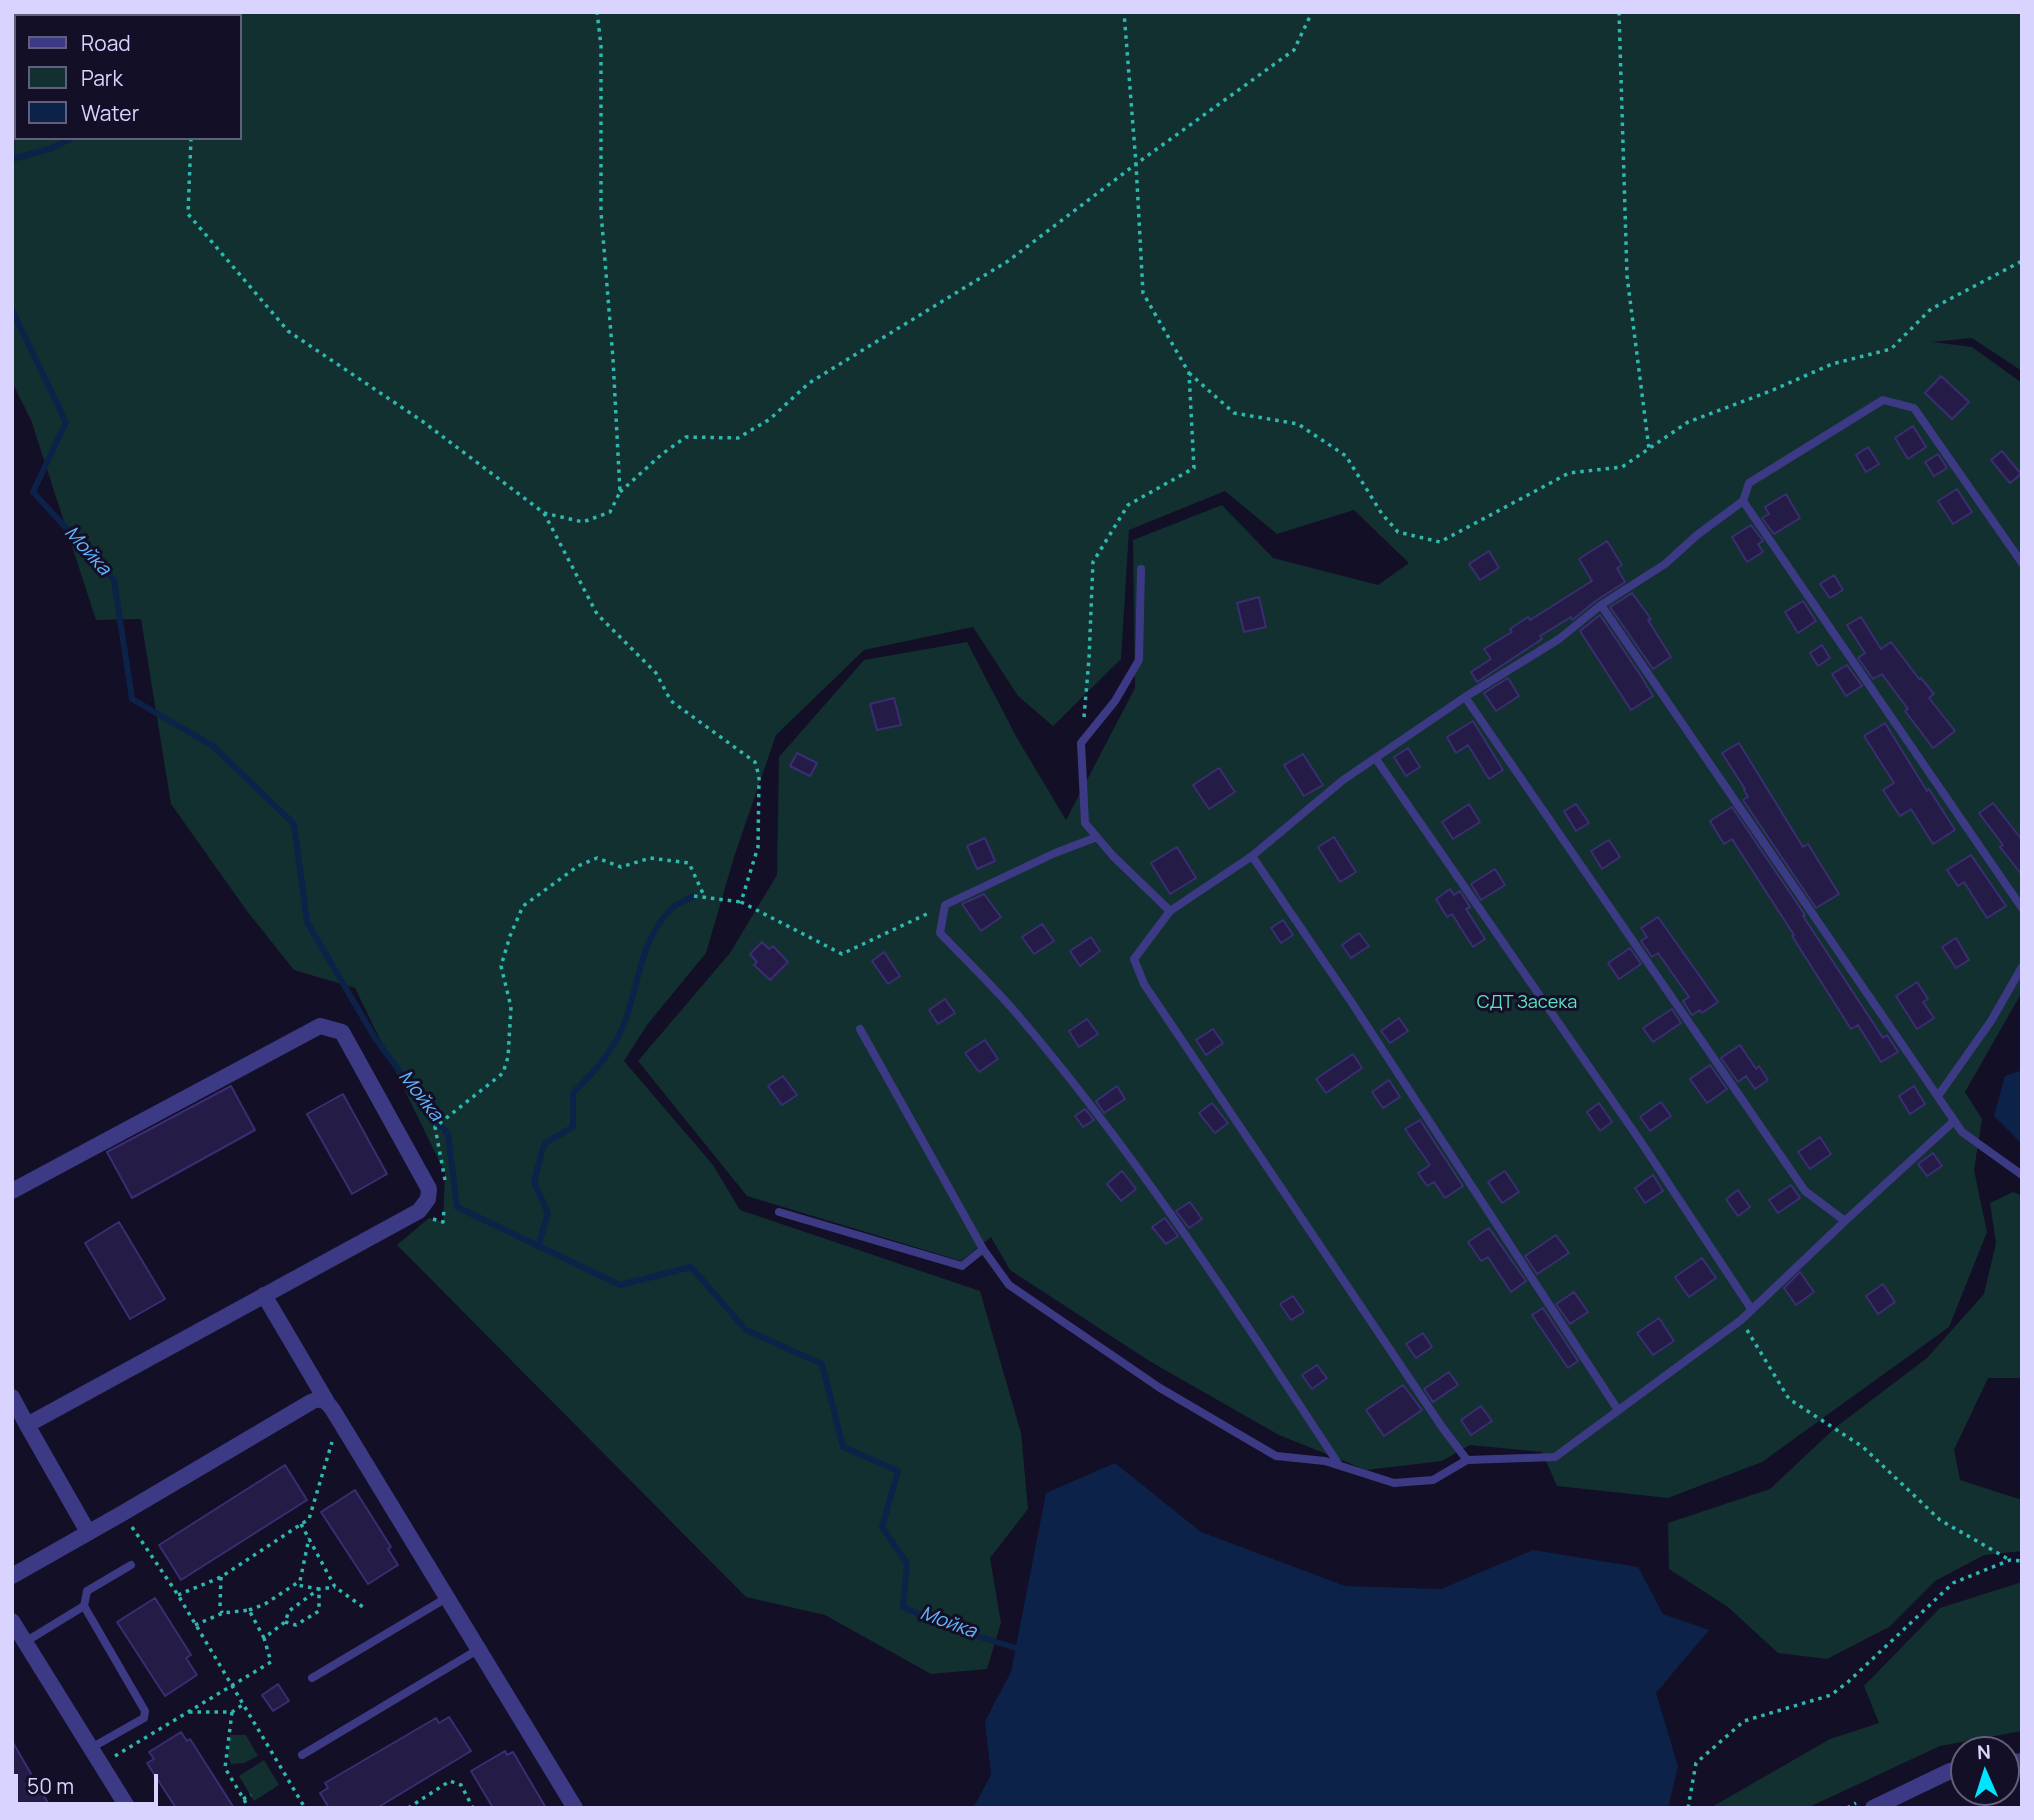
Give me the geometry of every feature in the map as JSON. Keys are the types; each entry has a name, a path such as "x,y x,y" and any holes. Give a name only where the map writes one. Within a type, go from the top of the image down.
{"street":[{"path":"12,1191 320,1026 342,1031 429,1189 428,1199 419,1211 27,1425"},
{"path":"264,1295 575,1808"},
{"path":"12,1397 88,1532"},
{"path":"12,1576 311,1402 321,1399 327,1402"},
{"path":"12,1621 128,1808"},
{"path":"1873,1808 1950,1771"}],"lane":[{"path":"1467,1460 1442,1427 1144,984 1134,959 1170,911 1252,856 1343,780 1465,697 1559,639 1601,605 1665,564 1697,535 1743,501 1749,483 1884,400 1914,408 2022,563"},
{"path":"1743,501 2022,908"},
{"path":"1141,569 1139,660 1115,701 1081,743 1085,823 1113,856 1170,911"},
{"path":"1601,605 1962,1132 2022,1175"},
{"path":"1465,697 1805,1191 1845,1220"},
{"path":"1376,759 1641,1142 1752,1310"},
{"path":"1097,837 1055,853 945,905 940,933 1016,1014 1089,1104 1221,1283 1339,1465"},
{"path":"1252,856 1352,1003 1618,1410"},
{"path":"1938,1096 1991,1021 2022,967"},
{"path":"860,1029 983,1249 1009,1285 1160,1388 1276,1456 1325,1461 1394,1483 1433,1480 1467,1460 1555,1457 1741,1320 1954,1121"},
{"path":"779,1212 962,1266 983,1249"},
{"path":"91,1748 144,1718 145,1711 84,1606 87,1591 131,1564"},
{"path":"312,1678 448,1597"},
{"path":"25,1642 84,1606"},
{"path":"302,1755 480,1649"}],"path":[{"path":"597,12 601,46 601,212 620,492"},
{"path":"1125,12 1143,293 1189,373 1234,413 1298,424 1346,456 1382,514 1398,532 1429,541 1440,542 1569,473 1622,467 1688,422 1832,364 1891,349 1931,309 2022,261"},
{"path":"191,140 188,214 288,331 422,421 544,513 583,522 610,512 620,492 662,454 686,437 738,438 770,419 808,383 1009,261 1136,164 1294,50 1312,12"},
{"path":"1619,12 1627,276 1649,449"},
{"path":"1081,743 1089,659 1093,562 1128,505 1194,468 1189,373"},
{"path":"544,513 597,614 656,673 671,701 755,762 760,776 758,848 741,902"},
{"path":"445,1185 435,1127 503,1073 508,1058 511,1007 500,966 523,906 578,866 597,858 621,867 650,858 689,863 705,898"},
{"path":"694,896 741,902 842,954 945,905"},
{"path":"419,1211 429,1218 443,1222 444,1197"},
{"path":"1741,1320 1789,1399 1863,1447 1940,1520 2010,1560 2022,1561"},
{"path":"178,1595 222,1577 309,1519 339,1420"},
{"path":"123,1513 178,1595 305,1808"},
{"path":"300,1524 335,1587 363,1607"},
{"path":"195,1625 223,1613 249,1610 265,1604 300,1581 309,1538"},
{"path":"1688,1808 1696,1763 1744,1721 1831,1695 1953,1583 2010,1560"},
{"path":"222,1577 220,1606 223,1613"},
{"path":"295,1584 319,1589 335,1587"},
{"path":"264,1639 285,1622 289,1611 319,1589"},
{"path":"285,1622 296,1625 319,1611 319,1589"},
{"path":"101,1764 271,1662 264,1639 249,1610"},
{"path":"189,1712 232,1712 244,1704"},
{"path":"232,1712 225,1768 248,1808"},
{"path":"408,1808 450,1781 457,1781 461,1785 473,1808"},
{"path":"243,1799 251,1795"},
{"path":"418,1808 422,1798"}],"green space":[{"name":"СДТ Засека","path":"12,12 2022,12 2022,371 1972,338 1932,342 1972,347 2022,383 2022,992 1965,1092 1982,1119 1974,1170 1987,1232 1949,1327 1762,1462 1668,1498 1557,1486 1542,1452 1470,1445 1442,1461 1366,1470 1279,1435 1151,1362 1010,1270 991,1237 961,1261 747,1196 638,1061 730,953 777,875 779,757 864,660 967,642 1017,738 1066,820 1135,688 1133,540 1222,505 1273,558 1378,585 1409,563 1354,510 1277,534 1225,491 1129,530 1121,659 1053,726 1018,696 973,627 864,650 776,735 734,857 706,953 647,1025 624,1061 713,1165 740,1210 980,1291 1021,1433 1028,1509 990,1558 1001,1623 987,1669 931,1674 825,1615 746,1597 397,1245 429,1218 443,1222 445,1173 355,988 294,970 247,911 171,804 141,619 96,620 31,420 12,382"},
{"path":"2013,1192 2022,1196 2022,1378 1988,1378 1954,1450 1960,1480 2022,1500 2022,1551 1984,1555 1935,1581 1889,1627 1827,1659 1778,1653 1728,1607 1669,1569 1668,1523 1770,1489 1836,1427 1927,1358 1984,1294 1996,1243 1990,1203"},
{"path":"2022,1582 2022,1731 1995,1736 1950,1736 1950,1744 1940,1746 1807,1808 1710,1808 1830,1739 1879,1723 1864,1686 1940,1608"},
{"path":"230,1735 246,1735 258,1756 244,1763 231,1764 228,1756"},
{"path":"264,1760 279,1785 254,1801 239,1776"}],"water":[{"path":"2022,1070 2022,1144 1994,1116 2005,1076"},
{"path":"1115,1463 1201,1532 1345,1586 1441,1589 1533,1550 1638,1567 1663,1614 1709,1630 1656,1693 1678,1766 1668,1808 973,1808 991,1775 985,1721 1011,1672 1046,1493"}],"building":[{"path":"1941,376 1969,402 1952,419 1925,393"},
{"path":"1913,426 1926,447 1908,459 1895,438"},
{"path":"1868,447 1879,464 1866,472 1856,455"},
{"path":"2002,451 2021,474 2010,483 1991,460"},
{"path":"1938,454 1947,468 1934,476 1925,462"},
{"path":"1957,489 1972,512 1953,524 1938,501"},
{"path":"1786,494 1800,518 1774,534 1762,518 1769,514 1765,507"},
{"path":"1751,525 1763,541 1758,544 1763,552 1747,562 1732,537"},
{"path":"1607,541 1622,565 1617,568 1625,582 1572,620 1571,617 1540,636 1542,639 1477,682 1471,672 1491,659 1484,649 1512,632 1510,629 1528,617 1530,620 1592,581 1579,559"},
{"path":"1489,551 1499,568 1480,580 1469,564"},
{"path":"1834,575 1843,590 1830,598 1820,584"},
{"path":"1632,593 1651,619 1648,620 1671,657 1653,669 1610,607"},
{"path":"1259,597 1266,627 1244,632 1237,603"},
{"path":"1803,601 1816,621 1798,633 1785,612"},
{"path":"1600,615 1653,696 1631,710 1580,631"},
{"path":"1861,617 1881,649 1891,642 1919,679 1921,678 1934,694 1929,698 1955,731 1933,748 1882,674 1873,679 1858,658 1865,653 1847,625"},
{"path":"1822,645 1830,658 1818,666 1810,653"},
{"path":"1847,665 1862,686 1846,696 1832,674"},
{"path":"1508,678 1519,696 1496,711 1484,693"},
{"path":"894,698 901,725 877,730 870,704"},
{"path":"1473,721 1503,770 1489,779 1468,745 1456,753 1447,737"},
{"path":"1885,723 1955,830 1933,844 1911,809 1900,816 1883,790 1894,783 1864,736"},
{"path":"1739,743 1803,847 1808,844 1839,894 1816,908 1743,800 1748,797 1745,789 1722,753"},
{"path":"1408,748 1420,767 1406,776 1394,757"},
{"path":"797,753 817,763 810,776 790,766"},
{"path":"1303,754 1323,785 1304,796 1284,765"},
{"path":"1219,768 1235,792 1209,809 1193,785"},
{"path":"1993,803 2022,840 2022,875 2000,847 2003,845 1979,813"},
{"path":"1469,804 1480,822 1453,839 1442,822"},
{"path":"1576,804 1589,823 1576,831 1564,811"},
{"path":"1732,807 1883,1038 1887,1035 1898,1052 1881,1062 1858,1025 1851,1029 1732,839 1724,844 1710,821"},
{"path":"1334,837 1356,872 1340,882 1318,847"},
{"path":"985,838 995,861 977,869 967,846"},
{"path":"1609,840 1620,857 1602,869 1591,851"},
{"path":"1177,847 1196,878 1170,894 1151,863"},
{"path":"1971,855 2006,906 1987,918 1964,882 1958,886 1947,870"},
{"path":"1495,869 1505,885 1481,900 1471,884"},
{"path":"1450,889 1454,895 1460,891 1470,907 1466,909 1485,939 1473,947 1452,914 1447,917 1436,899"},
{"path":"984,894 1001,917 981,931 962,904"},
{"path":"1658,917 1718,1002 1702,1013 1700,1010 1692,1015 1683,1001 1689,997 1658,953 1652,957 1641,941 1647,937 1641,928"},
{"path":"1283,920 1293,935 1281,943 1271,928"},
{"path":"1042,924 1054,941 1034,954 1022,937"},
{"path":"1359,933 1369,946 1351,958 1342,945"},
{"path":"1091,937 1100,951 1080,966 1070,951"},
{"path":"1956,938 1969,960 1956,968 1942,947"},
{"path":"762,942 769,949 773,946 788,962 770,980 754,965 757,962 750,954"},
{"path":"1630,948 1641,964 1619,979 1608,963"},
{"path":"884,952 900,976 888,984 872,961"},
{"path":"1917,982 1928,999 1923,1002 1934,1018 1917,1029 1896,996"},
{"path":"945,999 955,1013 938,1024 929,1010"},
{"path":"1672,1009 1681,1023 1653,1042 1643,1028"},
{"path":"1399,1018 1408,1031 1390,1043 1381,1031"},
{"path":"1087,1019 1098,1034 1079,1047 1069,1031"},
{"path":"1213,1029 1223,1043 1206,1055 1196,1040"},
{"path":"985,1040 998,1059 979,1072 965,1053"},
{"path":"1740,1045 1756,1069 1759,1066 1768,1080 1755,1089 1746,1076 1738,1082 1721,1058"},
{"path":"1353,1054 1362,1068 1326,1093 1316,1079"},
{"path":"1710,1065 1727,1089 1707,1103 1690,1079"},
{"path":"783,1076 797,1095 782,1105 768,1086"},
{"path":"1389,1080 1400,1097 1383,1108 1372,1092"},
{"path":"231,1086 255,1130 132,1198 107,1152"},
{"path":"1117,1086 1125,1099 1104,1113 1096,1101"},
{"path":"1914,1086 1925,1104 1910,1114 1899,1096"},
{"path":"343,1094 387,1174 352,1194 307,1114"},
{"path":"1661,1102 1671,1116 1650,1131 1640,1117"},
{"path":"1212,1103 1228,1123 1215,1133 1199,1113"},
{"path":"1599,1103 1612,1122 1600,1131 1587,1112"},
{"path":"1085,1109 1094,1120 1083,1127 1075,1116"},
{"path":"1420,1120 1463,1186 1445,1198 1434,1182 1427,1186 1418,1173 1430,1165 1405,1129"},
{"path":"1820,1137 1831,1154 1810,1169 1798,1152"},
{"path":"1933,1153 1942,1166 1927,1176 1918,1164"},
{"path":"1122,1171 1136,1189 1121,1201 1107,1184"},
{"path":"1505,1171 1519,1192 1502,1203 1488,1182"},
{"path":"1653,1175 1663,1191 1645,1203 1635,1188"},
{"path":"1791,1185 1800,1198 1778,1213 1769,1200"},
{"path":"1738,1190 1750,1207 1738,1216 1726,1199"},
{"path":"1190,1202 1202,1219 1189,1228 1176,1211"},
{"path":"1165,1218 1178,1236 1166,1244 1152,1227"},
{"path":"119,1222 165,1299 130,1319 85,1243"},
{"path":"1489,1228 1526,1281 1511,1292 1488,1257 1481,1261 1468,1242"},
{"path":"1556,1235 1569,1253 1537,1274 1525,1256"},
{"path":"1702,1258 1716,1278 1689,1297 1675,1277"},
{"path":"1800,1272 1814,1292 1796,1305 1784,1288"},
{"path":"1883,1284 1895,1302 1878,1314 1866,1296"},
{"path":"1574,1292 1588,1312 1570,1324 1556,1304"},
{"path":"1293,1296 1304,1312 1291,1320 1280,1304"},
{"path":"1543,1308 1578,1361 1568,1368 1532,1315"},
{"path":"1659,1318 1674,1341 1653,1355 1637,1333"},
{"path":"1423,1333 1432,1347 1416,1358 1406,1344"},
{"path":"1317,1365 1327,1378 1312,1389 1302,1375"},
{"path":"1449,1372 1458,1385 1433,1402 1424,1389"},
{"path":"1403,1385 1422,1410 1384,1436 1366,1410"},
{"path":"1481,1406 1492,1421 1471,1435 1461,1420"},
{"path":"285,1465 307,1500 181,1580 159,1545"},
{"path":"355,1490 391,1547 388,1549 398,1565 368,1584 321,1512"},
{"path":"155,1598 191,1655 186,1658 197,1675 165,1696 117,1622"},
{"path":"278,1684 289,1701 273,1711 262,1695"},
{"path":"449,1717 471,1751 377,1808 329,1808 320,1793 328,1788 325,1783 436,1718 439,1723"},
{"path":"181,1732 187,1741 190,1739 234,1808 176,1808 147,1763 154,1759 149,1752"},
{"path":"12,1741 51,1808 20,1808 12,1794"},
{"path":"505,1751 507,1755 513,1752 546,1808 493,1808 471,1771"}],"waterway":[{"path":"12,159 50,149 68,140"},
{"name":"Мойка","path":"12,310 66,422 33,492 114,580 132,699 213,746 294,824 307,922 375,1038 448,1134 457,1207 620,1285 691,1267 746,1330 822,1364 843,1447 898,1471 882,1527 907,1563 903,1607 954,1629 1022,1652"},
{"path":"538,1247 548,1213 534,1182 544,1144 573,1127 573,1093 602,1061 620,1034 652,936 671,909 694,896"}]}
